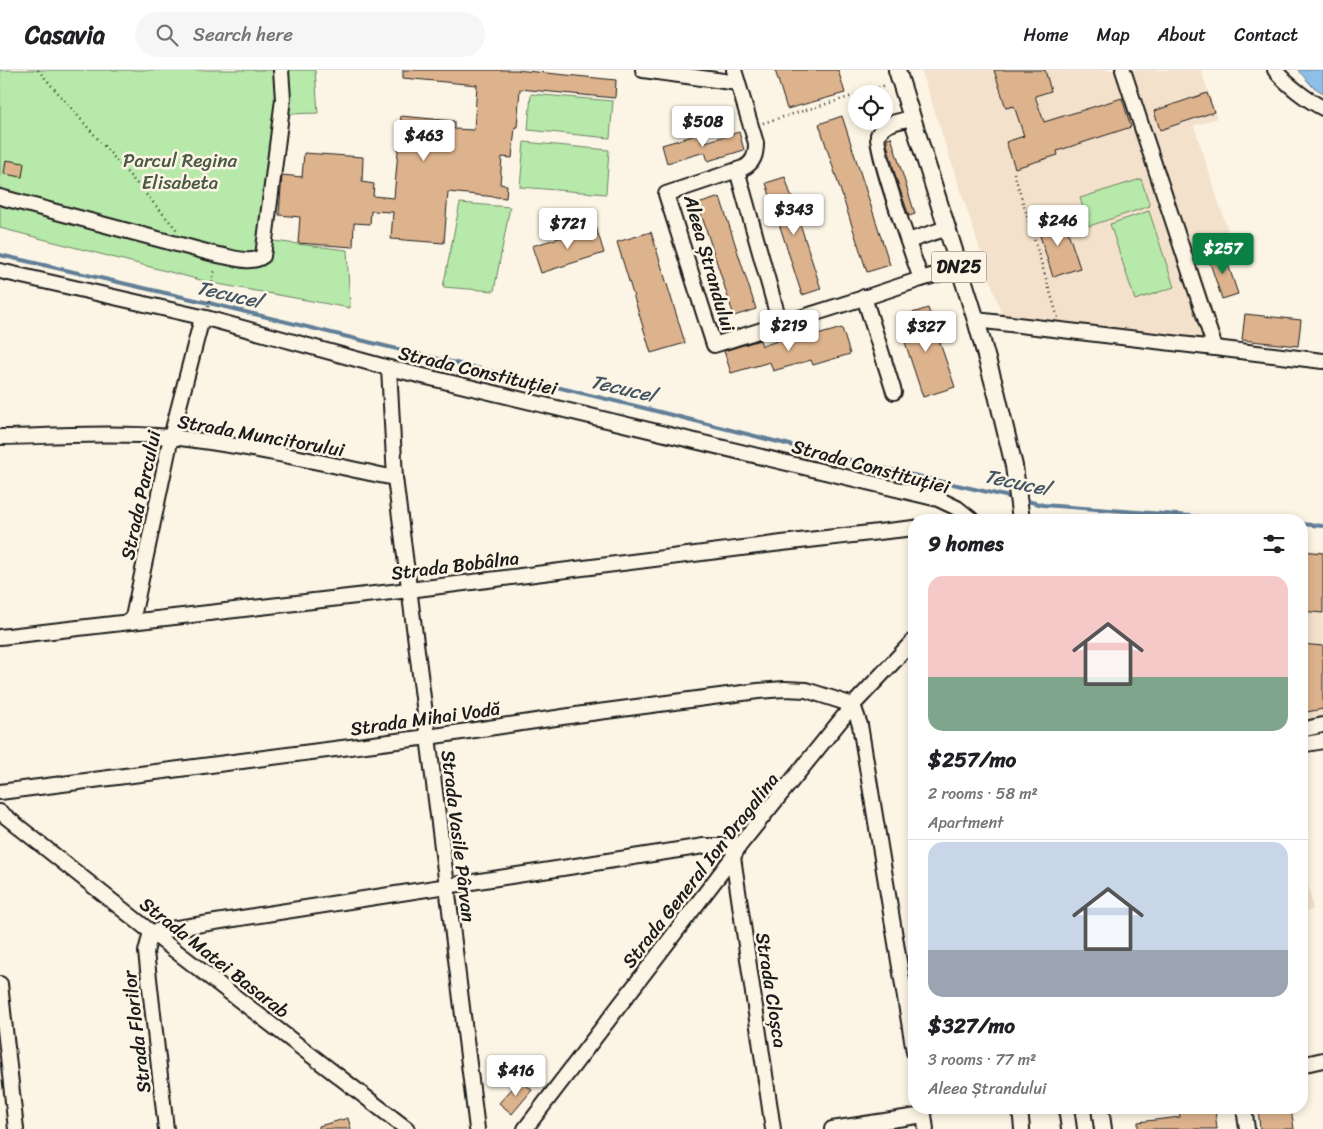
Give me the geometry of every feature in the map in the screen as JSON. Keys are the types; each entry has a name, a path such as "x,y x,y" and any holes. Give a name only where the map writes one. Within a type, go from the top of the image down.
{"main road":[{"name":"DN25","path":"898,76 976,320 1000,405 1014,466 1021,514"},
{"path":"1103,1114 1103,1129"}],"street":[{"path":"0,198 218,255 251,261 258,260 262,256 283,99 281,70"},
{"name":"Aleea Ștrandului","path":"642,70 736,76 756,142 754,159 749,166 666,194 714,344 921,278 959,268"},
{"path":"1123,70 1216,348"},
{"path":"1275,70 1313,103 1323,108"},
{"path":"911,118 888,125 881,130 877,138 921,278"},
{"path":"736,170 780,324"},
{"path":"908,241 946,228"},
{"name":"Strada Constituției","path":"0,271 204,318 389,368 938,499 957,508 964,514"},
{"path":"864,297 894,392"},
{"name":"Strada Parcului","path":"132,622 171,437 204,318"},
{"path":"976,320 1323,362"},
{"name":"Strada Vasile Pârvan","path":"389,368 395,478 477,1129"},
{"name":"Strada Muncitorului","path":"0,437 120,435 171,437 220,443 395,478"},
{"name":"Strada Bobâlna","path":"0,637 409,590 908,529"},
{"name":"Strada General Ion Dragalina","path":"525,1129 736,852 854,705 908,646"},
{"name":"Strada Mihai Vodă","path":"0,792 428,737 593,712 758,691 806,690 854,705"},
{"path":"854,705 860,725 908,1016"},
{"path":"1308,728 1323,725"},
{"path":"1308,744 1323,741"},
{"name":"Strada Matei Basarab","path":"0,812 151,932 407,1129"},
{"path":"151,932 704,846 736,852"},
{"name":"Strada Cloșca","path":"736,852 773,1129"},
{"name":"Strada Florilor","path":"151,932 146,952 166,1129"},
{"path":"0,984 16,1129"},
{"path":"1308,1063 1323,1060"},
{"path":"832,1129 908,1112"},
{"path":"924,1114 926,1129"},
{"path":"1021,1114 1022,1129"},
{"path":"1067,1114 1068,1129"},
{"path":"1245,1114 1247,1129"}],"path":[{"path":"38,70 193,248"},
{"path":"878,85 898,76"},
{"path":"752,127 848,97"},
{"path":"1014,173 1062,330"},
{"path":"204,318 212,283"}],"shaded area":[{"path":"921,70 1201,70 1217,118 1194,126 1231,240 1194,252 1224,344 1003,319"},
{"path":"1308,550 1323,551 1323,733 1308,736"},
{"path":"1308,883 1313,910 1308,911"}],"green space":[{"name":"Parcul Regina Elisabeta","path":"0,70 315,70 318,113 289,114 273,241 347,250 350,308 212,283 0,228"},
{"path":"531,94 613,101 610,138 528,130"},
{"path":"524,142 609,150 606,194 520,187"},
{"path":"1141,179 1150,206 1089,226 1080,198"},
{"path":"460,203 510,207 494,291 443,287"},
{"path":"1149,211 1174,287 1135,300 1110,224"}],"water":[{"path":"1298,70 1323,70 1323,93 1312,86"}],"building":[{"path":"403,70 516,70 616,80 615,98 520,89 512,158 502,157 500,184 507,185 506,198 448,192 444,243 391,239 393,212 371,211 370,224 354,223 353,247 298,243 300,217 279,215 282,175 302,177 304,153 363,157 362,182 374,184 373,196 394,198 401,116 454,121 454,129 474,130 477,85 403,78"},
{"path":"775,70 838,70 845,93 787,109"},
{"path":"994,70 1045,70 1051,91 1035,96 1044,122 1122,98 1131,127 1057,151 1058,155 1015,168 1006,142 1024,136 1014,106 1006,108"},
{"path":"1207,93 1214,112 1160,130 1154,111"},
{"path":"842,116 890,265 867,272 819,124"},
{"path":"739,132 744,150 708,161 705,152 667,163 662,145 699,134 702,143"},
{"path":"891,137 915,214 909,216 887,143 887,138"},
{"path":"6,160 24,163 22,177 4,174"},
{"path":"785,177 821,289 802,295 766,183"},
{"path":"720,197 756,309 734,316 698,204"},
{"path":"1063,217 1080,268 1053,277 1037,226"},
{"path":"596,227 604,253 541,273 532,246"},
{"path":"651,232 685,343 651,353 617,242"},
{"path":"1224,252 1238,294 1222,299 1208,257"},
{"path":"928,308 955,387 923,397 897,318"},
{"path":"1245,314 1301,320 1298,346 1242,340"},
{"path":"842,328 850,354 813,365 811,360 773,371 770,362 731,373 724,351 760,340 762,346 801,333 803,339"},
{"path":"1308,552 1323,553 1323,613 1308,612"},
{"path":"1308,645 1323,646 1323,709 1308,712"},
{"path":"520,1080 532,1090 512,1114 499,1103"},
{"path":"1179,1114 1216,1114 1217,1129 1138,1129 1138,1122 1180,1117"},
{"path":"1259,1114 1292,1114 1294,1129 1260,1129"},
{"path":"348,1118 351,1129 319,1129 319,1126"}],"waterway":[{"name":"Tecucel","path":"0,255 209,303 644,408 869,465 1014,498"},
{"name":"Tecucel","path":"1023,500 1043,505 1164,514"},
{"name":"Tecucel","path":"1308,525 1323,526"}]}
